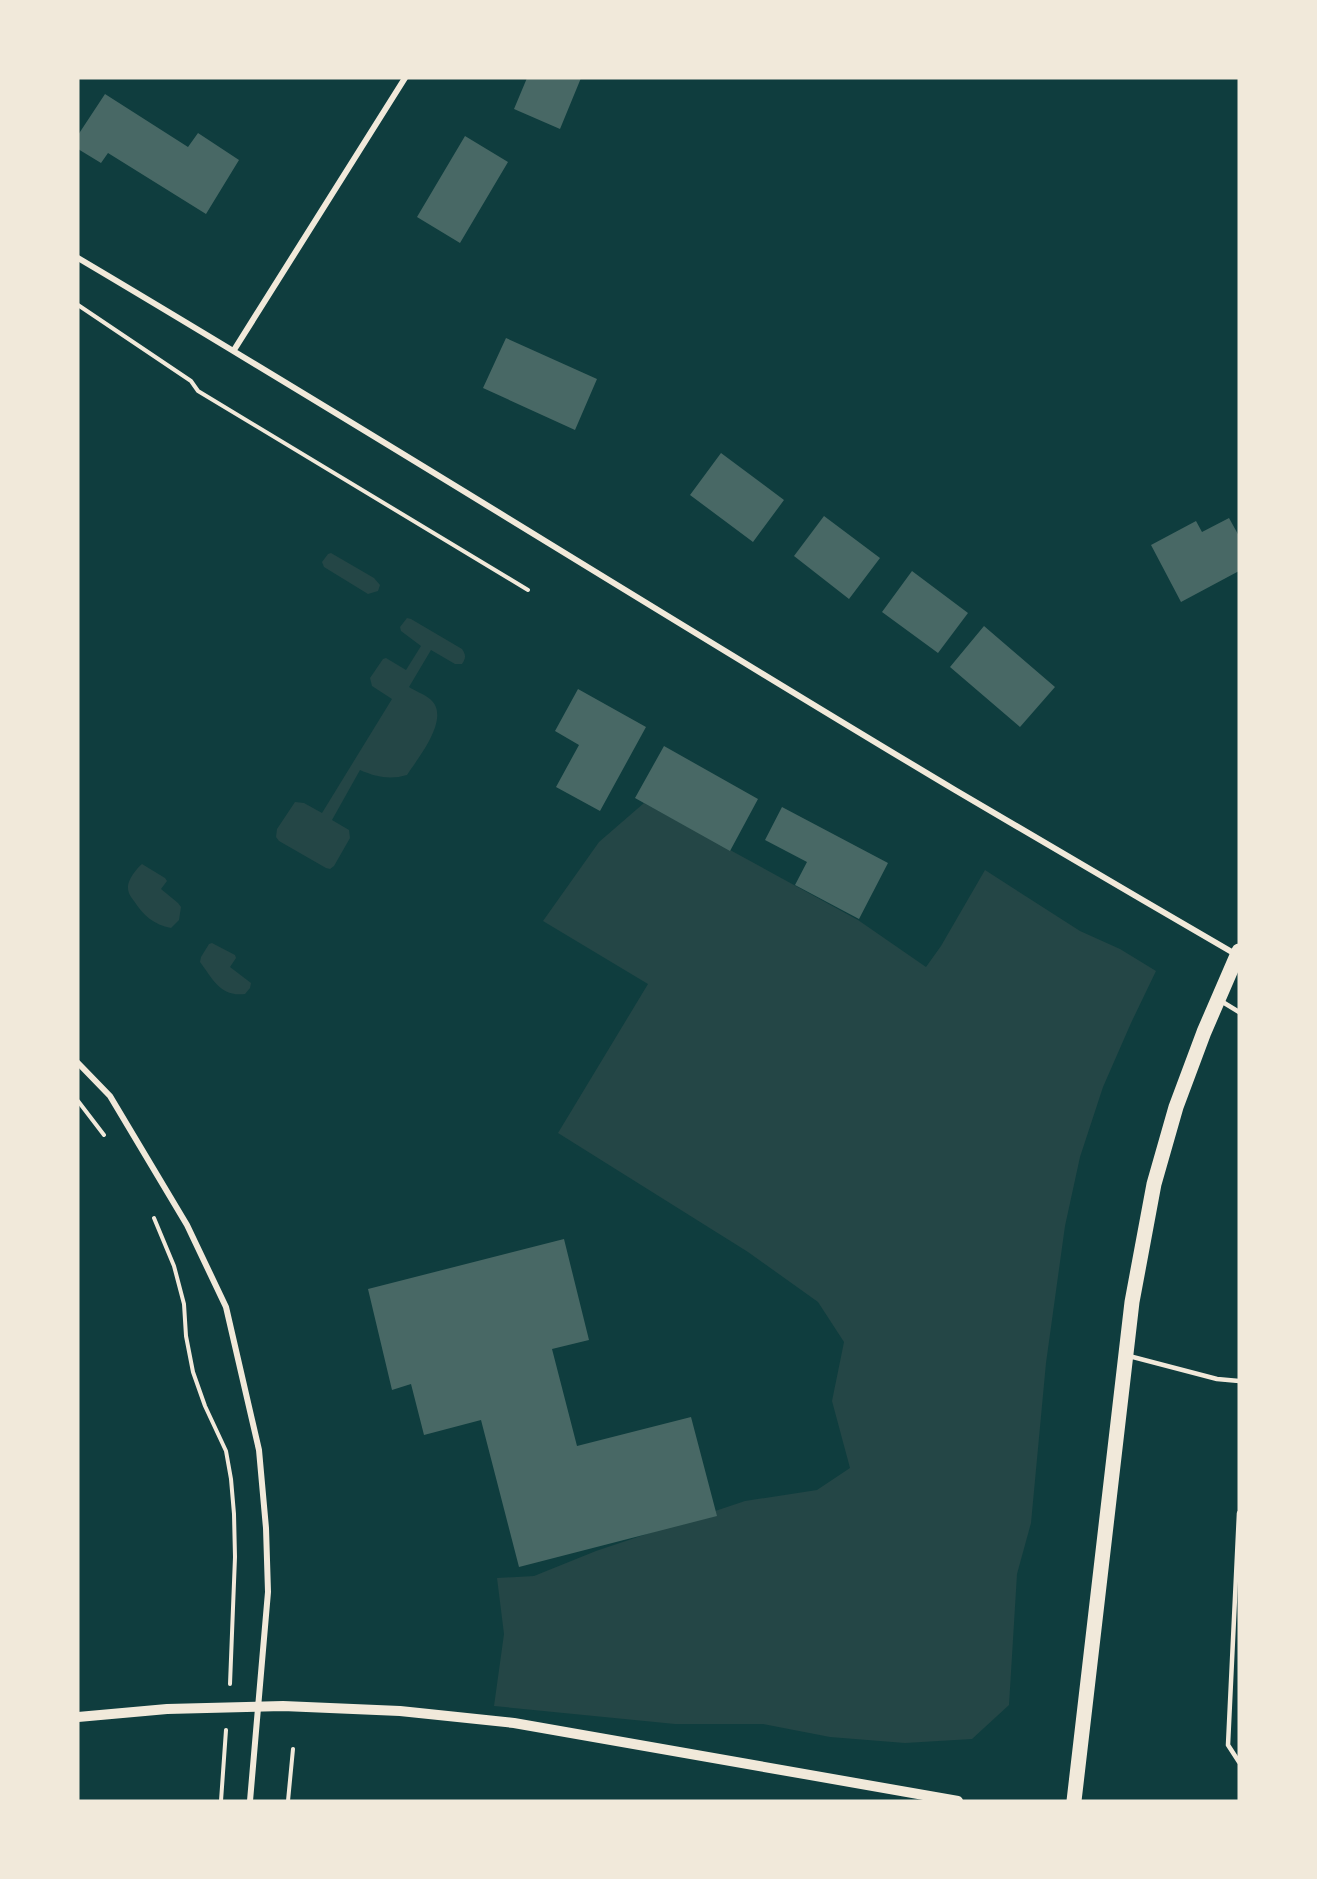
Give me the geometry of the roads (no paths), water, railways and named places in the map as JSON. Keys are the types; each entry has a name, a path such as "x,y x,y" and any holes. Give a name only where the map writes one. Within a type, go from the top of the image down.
{"main road":[{"path":"1074,1801 1132,1302 1154,1184 1176,1107 1238,953"}],"street":[{"path":"234,350 405,78"},
{"path":"78,258 234,350 956,790 1238,953"},
{"path":"78,1064 110,1096 187,1225 226,1307 259,1450 266,1528 268,1592 250,1801"},
{"path":"78,1717 257,1706 400,1711 514,1724 958,1801"}],"lane":[{"path":"1218,999 1239,1012"},
{"path":"1126,1355 1217,1379 1239,1381"},
{"path":"1239,1513 1228,1745 1239,1762"}]}
